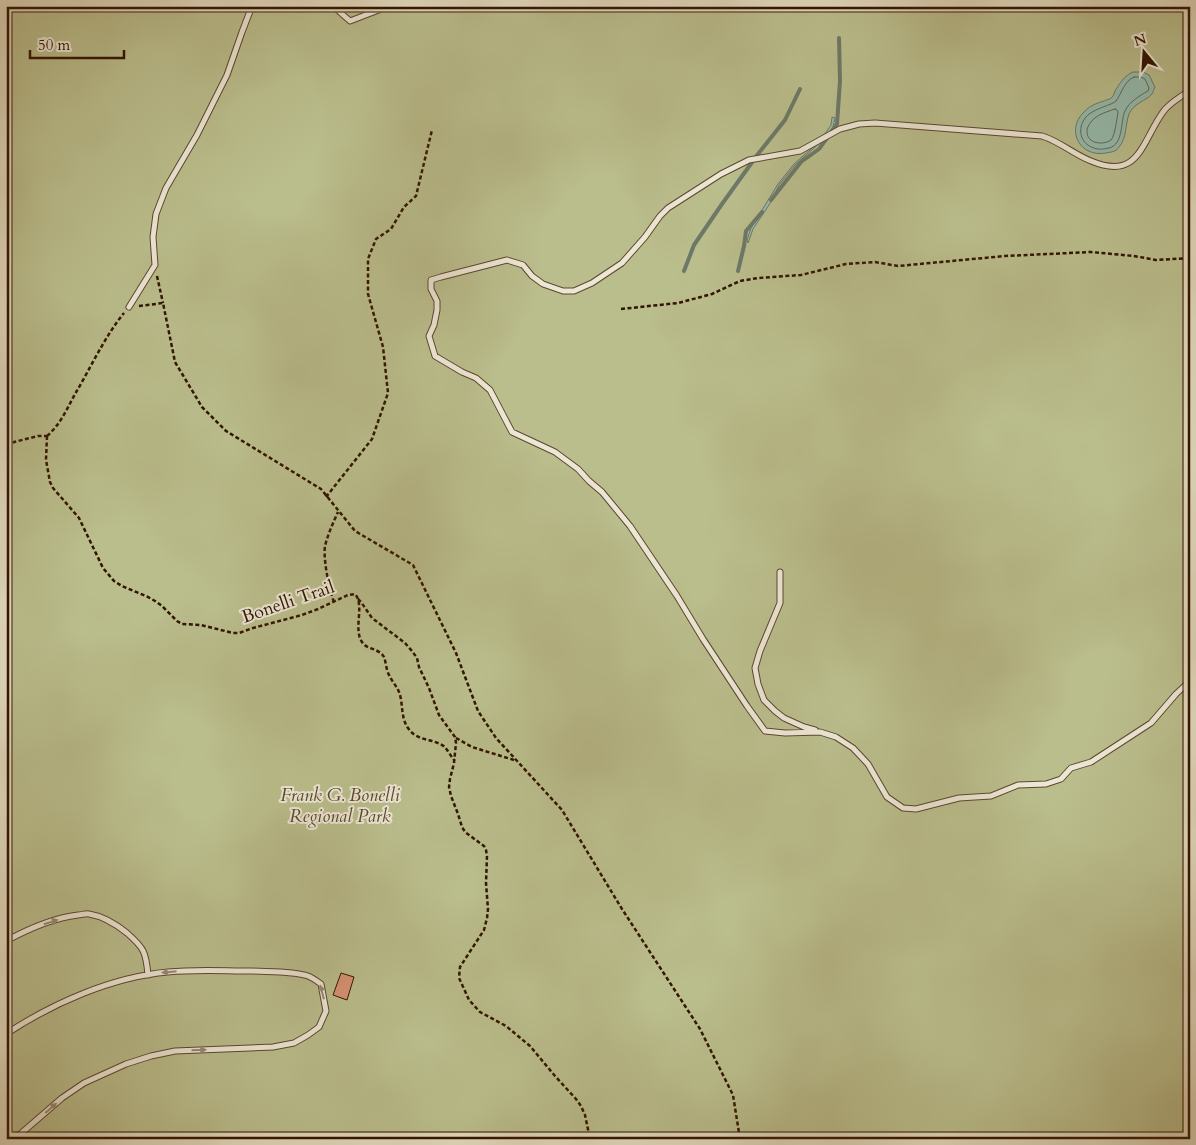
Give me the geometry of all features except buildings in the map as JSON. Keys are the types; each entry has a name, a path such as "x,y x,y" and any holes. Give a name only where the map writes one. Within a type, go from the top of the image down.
{"lane":[{"path":"129,308 155,264 153,237 156,214 166,188 197,135 227,75 252,6"},
{"path":"333,6 350,21 389,6"},
{"path":"820,732 785,733 765,731 630,526 602,492 578,468 555,452 512,432 490,390 476,378 435,356 430,336 434,325 437,302 431,289 431,280 507,260 523,265 532,276 543,284 563,291 574,291 592,283 622,263 668,208 721,174 749,160 800,151 840,129 859,124 875,123 1042,136 1054,140 1090,161 1105,165 1126,165 1140,152 1168,106 1190,90"},
{"path":"780,572 780,602 755,668 764,700 784,718 804,727 836,737 853,748 868,764 887,797 903,808 916,809 959,798 991,796 1018,786 1046,784 1060,779 1071,768 1091,762 1151,723 1190,681"},
{"path":"6,941 42,924 69,916 89,914 105,919 122,929 137,942 145,952 148,975"},
{"path":"6,1034 54,1006 78,995 132,978 167,972 202,970 298,974 310,977 321,984 326,1012 319,1027 294,1043 273,1047 175,1051 126,1064 84,1083 62,1098 13,1139"}],"path":[{"path":"326,496 372,439 388,393 383,347 368,294 368,259 376,240 391,229 404,207 416,196 432,130"},
{"path":"621,309 678,303 712,294 740,281 800,275 846,264 875,262 898,266 1005,256 1091,252 1156,260 1190,258"},
{"path":"155,264 175,362 202,407 226,431 321,490 355,531 413,565 456,653 478,711 496,738 562,810 622,909 700,1029 733,1095 740,1139"},
{"path":"6,444 38,436 47,436 60,422 118,320 129,308 149,304 163,304"},
{"name":"Bonelli Trail","path":"47,436 46,460 50,482 79,518 103,568 114,581 155,601 182,624 234,633 302,615 355,594 358,599 361,641 364,645 374,649 383,656 390,678 399,692 403,717 408,728 418,737 444,747 454,760"},
{"path":"334,602 329,586 324,548 338,511"},
{"path":"358,599 372,618 394,634 417,658 439,715 455,737 472,748 515,760"},
{"path":"455,737 454,763 449,787 462,827 465,832 484,846 487,856 488,909 484,930 460,967 459,978 472,1005 480,1012 506,1026 524,1042 576,1099 585,1115 590,1139"}],"green space":[{"name":"Frank G. Bonelli Regional Park","path":"6,6 689,6 689,11 930,6 1190,6 1190,1139 6,1139"}],"water":[{"path":"1133,72 1143,72 1149,75 1155,87 1152,93 1131,110 1122,143 1118,149 1106,153 1089,151 1078,141 1076,127 1078,119 1091,106 1111,98 1122,80"},
{"path":"832,117 835,118 833,127 822,141 795,165 779,185 771,202 753,229 748,243 747,240 751,228 778,184 794,164 820,141 831,125"}],"waterway":[{"path":"771,200 801,162 819,149 837,124 840,81 839,38"},
{"path":"684,271 694,245 758,154 785,120 800,89"},
{"path":"738,271 746,231 762,212"}]}
